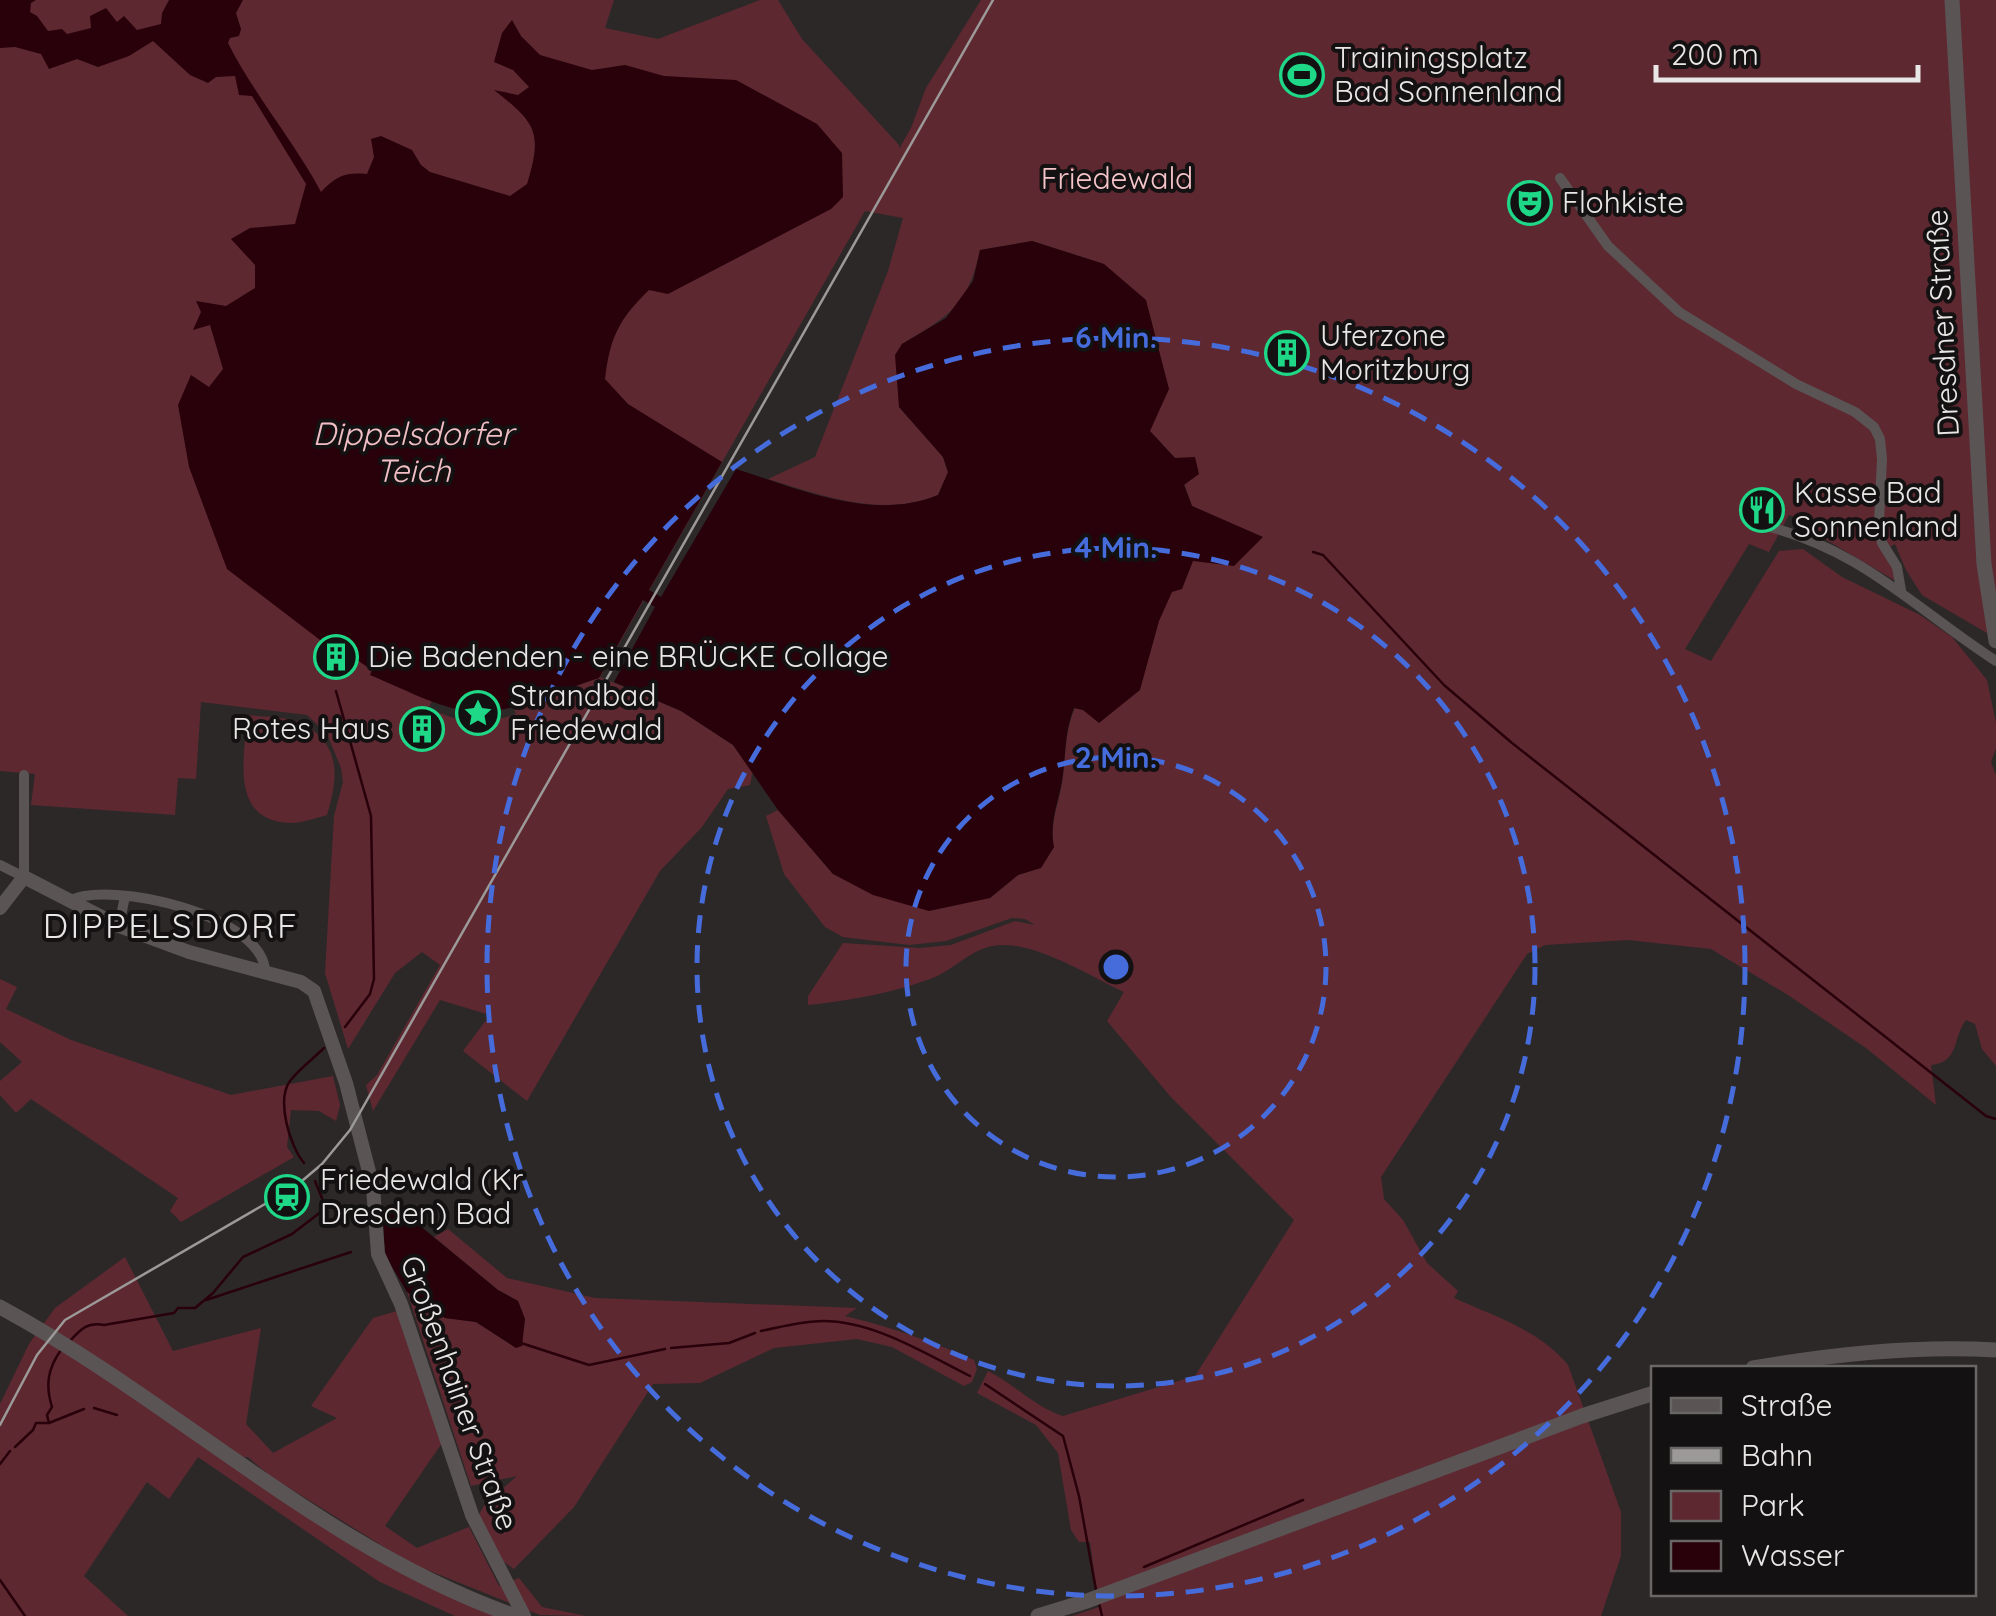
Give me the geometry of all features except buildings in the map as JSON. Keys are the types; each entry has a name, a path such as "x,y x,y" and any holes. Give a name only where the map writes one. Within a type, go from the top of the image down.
{"main road":[{"name":"Dresdner Straße","path":"1952,0 1984,564 1996,641"},
{"path":"0,1307 156,1404 277,1489 388,1560 455,1592 515,1609"},
{"path":"1766,1366 1878,1352 1996,1350"},
{"path":"1038,1616 1651,1394"}],"street":[{"path":"1560,178 1608,246 1680,312 1796,384 1856,412 1874,428 1880,439 1882,459 1882,543 1897,567 1902,590"},
{"path":"1762,525 1818,542 1902,590 1996,661"},
{"path":"0,908 24,877 24,774"},
{"name":"Großenhainer Straße","path":"0,865 118,926 189,952 308,985 321,1007 373,1187 378,1254 401,1304 472,1515 515,1609 524,1616"},
{"path":"68,901 81,894 125,896 170,903 222,922 260,956 265,974"},
{"path":"118,926 125,896"}],"green space":[{"name":"Friedewald","path":"0,0 614,0 605,28 658,39 760,0 778,0 802,39 899,149 926,88 981,0 1996,0 1996,631 1987,633 1922,595 1895,544 1883,551 1894,568 1894,580 1813,532 1815,524 1789,515 1769,552 1749,544 1685,649 1711,661 1779,551 1803,549 1842,577 1920,615 1952,637 1987,680 1996,723 1996,748 1991,762 1996,775 1996,1066 1982,1049 1975,1024 1966,1020 1951,1054 1931,1065 1936,1105 1866,1048 1711,949 1628,940 1545,945 1527,954 1381,1177 1384,1199 1403,1220 1427,1263 1458,1291 1454,1298 1530,1333 1568,1365 1621,1512 1621,1556 1601,1616 1072,1616 1099,1607 1090,1542 1079,1542 1071,1530 1058,1453 1036,1425 977,1393 988,1371 1063,1416 1195,1376 1294,1220 1170,1096 1107,1021 1124,992 1065,962 1018,946 994,946 921,982 873,995 808,1005 808,996 843,943 920,948 951,945 1015,921 1035,925 1012,918 946,941 909,945 843,937 825,927 784,874 766,816 778,810 833,874 990,898 1018,875 1041,867 1054,847 1054,820 1075,708 1083,710 1165,567 1263,538 1192,506 1175,458 1150,431 1104,264 1032,241 980,250 969,284 954,308 902,344 899,407 943,457 948,473 938,495 896,505 831,498 768,479 815,457 888,271 903,218 865,211 600,677 681,711 733,745 753,770 750,785 728,789 702,827 660,871 527,1101 463,1051 490,1015 440,1000 373,1111 366,1085 377,1075 440,965 422,952 395,973 348,1049 325,973 334,816 343,782 327,734 307,715 201,702 196,779 178,778 175,815 31,805 35,774 0,771","holes":["432,700 471,712 513,706 516,714 472,722 429,708"]},
{"path":"247,715 297,721 325,742 335,776 327,815 288,823 269,819 256,810 245,783"},
{"path":"0,979 17,987 6,1009 71,1040 231,1095 333,1076 340,1105 336,1121 319,1111 291,1110 287,1147 294,1157 181,1222 170,1211 178,1198 31,1099 16,1113 0,1095 0,1081 22,1062 0,1042"},
{"path":"448,1229 507,1278 595,1298 857,1308 845,1316 942,1347 974,1360 977,1369 972,1382 964,1386 892,1347 857,1339 774,1348 700,1383 653,1384 574,1507 514,1569 501,1560 479,1515 485,1504 517,1476 471,1486 407,1292 445,1318 476,1322 516,1348 525,1319 518,1301 498,1290 434,1237"},
{"path":"125,1257 173,1351 261,1328 246,1424 273,1453 337,1418 311,1406 373,1318 397,1311 442,1443 385,1526 417,1548 469,1527 499,1586 519,1578 542,1607 586,1616 540,1615 410,1563 270,1476 248,1457 226,1458 354,1545 450,1595 503,1616 455,1616 380,1582 198,1457 169,1499 147,1482 84,1576 128,1616 0,1616 0,1404 29,1344 55,1308"}],"water":[{"name":"Dippelsdorfer Teich","path":"0,0 36,0 31,3 30,12 48,31 62,29 67,34 91,28 90,16 106,8 117,22 124,16 137,30 161,24 169,0 243,0 236,13 239,36 230,38 228,43 321,192 341,176 367,174 374,157 371,139 381,136 412,150 430,172 510,196 527,184 534,152 532,130 519,111 494,90 518,95 529,87 513,70 494,62 502,33 512,20 540,55 592,70 625,65 664,76 736,80 817,124 842,153 843,197 831,209 668,294 649,290 630,310 613,340 605,379 628,404 722,462 649,590 661,597 736,469 810,493 862,504 913,502 938,495 948,472 943,457 899,407 895,355 902,344 946,318 973,281 980,250 1032,241 1104,264 1146,300 1169,389 1150,431 1175,458 1195,457 1199,474 1184,485 1192,506 1263,537 1234,566 1193,561 1182,589 1172,592 1159,621 1140,690 1099,723 1074,708 1053,822 1054,847 1041,868 1018,875 990,898 929,911 873,895 833,874 778,810 733,745 681,711 614,682 655,607 643,600 599,678 519,705 472,712 433,702 370,675 372,670 341,656 227,569 189,467 178,405 191,375 209,387 223,369 210,325 193,330 201,312 196,301 226,306 255,288 255,265 231,239 250,228 295,224 306,184 252,96 239,95 235,76 216,77 208,83 190,75 153,41 129,56 98,67 77,59 49,69 41,54 15,47 0,48"},
{"path":"393,1207 498,1290 518,1301 525,1319 522,1346 516,1348 476,1322 445,1318 407,1292 385,1255 383,1220"}],"waterway":[{"path":"1313,552 1323,555 1444,685 1512,743 1986,1116 1996,1119"},
{"path":"336,691 371,816 374,979 370,994 345,1027"},
{"path":"304,1163 286,1123 284,1100 290,1081 324,1048"},
{"path":"70,1341 89,1326 195,1308 243,1257 292,1234 326,1208 315,1181"},
{"path":"206,1300 351,1252"},
{"path":"761,1331 815,1321 861,1326 899,1340 970,1376"},
{"path":"671,1348 729,1343 755,1333"},
{"path":"521,1343 589,1365 665,1349"},
{"path":"15,1447 36,1423 49,1423 49,1377 61,1350"},
{"path":"985,1384 1063,1436 1079,1496 1096,1590"},
{"path":"94,1408 117,1415"},
{"path":"49,1423 84,1409"},
{"path":"0,1464 10,1451"},
{"path":"1144,1567 1303,1500"},
{"path":"0,1580 25,1616"},
{"path":"1099,1603 1102,1616"}],"railway":[{"path":"0,1425 37,1355 65,1320 296,1186 322,1164 350,1130 993,0"}],"place":[{"name":"Trainingsplatz Bad Sonnenland","path":"1302,75"},
{"name":"Flohkiste","path":"1530,203"},
{"name":"Uferzone Moritzburg","path":"1287,353"},
{"name":"Kasse Bad Sonnenland","path":"1762,510"},
{"name":"Die Badenden - eine BRÜCKE Collage","path":"336,657"},
{"name":"Strandbad Friedewald","path":"478,713"},
{"name":"Rotes Haus","path":"422,729"},
{"name":"Friedewald (Kr Dresden) Bad","path":"287,1197"}],"district":[{"name":"DIPPELSDORF","path":"171,926"}]}
